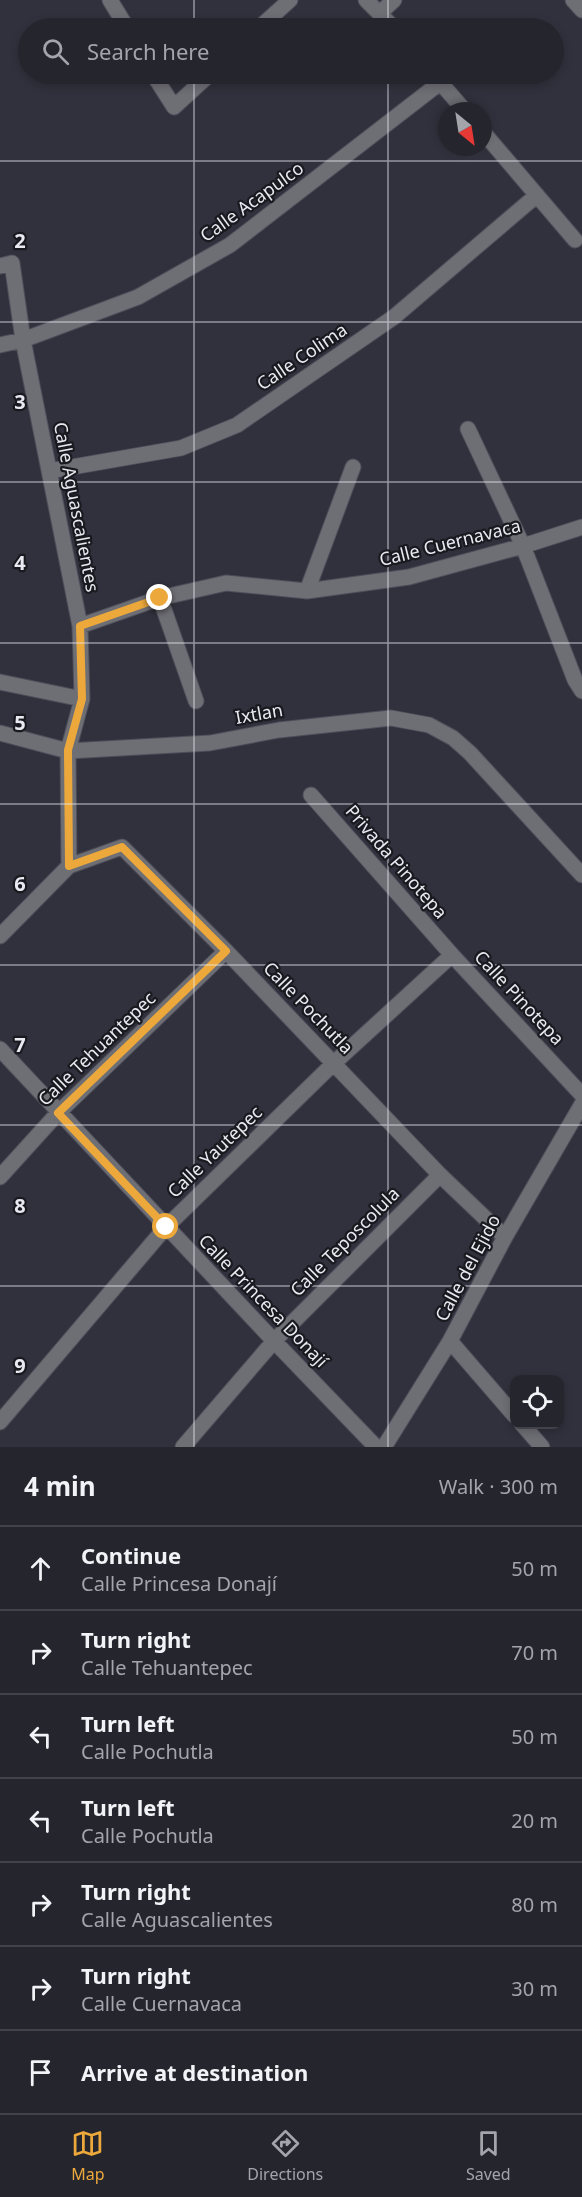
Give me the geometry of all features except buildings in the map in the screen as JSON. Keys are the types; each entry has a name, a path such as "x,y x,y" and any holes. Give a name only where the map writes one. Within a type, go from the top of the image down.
{"street":[{"path":"110,0 121,18"},
{"path":"270,18 290,0"},
{"path":"366,0 385,18"},
{"path":"380,13 394,0"},
{"path":"573,0 582,10"},
{"path":"159,84 174,107 199,84"},
{"name":"Calle Acapulco","path":"0,345 23,340 138,297 230,245 430,84"},
{"path":"442,84 457,102"},
{"path":"492,142 575,240"},
{"name":"Calle Colima","path":"49,471 181,448 237,425 394,317 537,195"},
{"name":"Calle Aguascalientes","path":"6,264 80,626 82,699 68,750 69,866"},
{"path":"468,429 523,546 575,680 582,691"},
{"path":"307,591 353,467"},
{"name":"Calle Cuernavaca","path":"80,626 160,598 226,583 307,591 409,578 582,527"},
{"path":"160,598 196,701"},
{"path":"0,682 82,699"},
{"name":"Ixtlan","path":"0,734 68,750 210,743 279,730 391,718 429,724 453,738 470,753 582,874"},
{"name":"Privada Pinotepa","path":"311,795 452,955"},
{"name":"Calle Pochutla","path":"69,866 122,847 226,951 440,1175 505,1237"},
{"path":"0,936 69,866"},
{"name":"Calle Tehuantepec","path":"0,1177 58,1113 226,951"},
{"name":"Calle Yautepec","path":"0,1422 166,1227 334,1063 452,955"},
{"name":"Calle Pinotepa","path":"452,955 582,1095"},
{"name":"Calle Princesa Donají","path":"0,1049 376,1447"},
{"name":"Calle del Ejido","path":"384,1447 450,1341 505,1237 577,1125 582,1104"},
{"name":"Calle Teposcolula","path":"183,1447 274,1341 440,1175"},
{"path":"450,1341 510,1410"},
{"path":"526,1429 542,1447"}],"route":[{"path":"160,598 80,626 82,699 68,750 69,866 122,847 226,951 58,1113 166,1227"}]}
